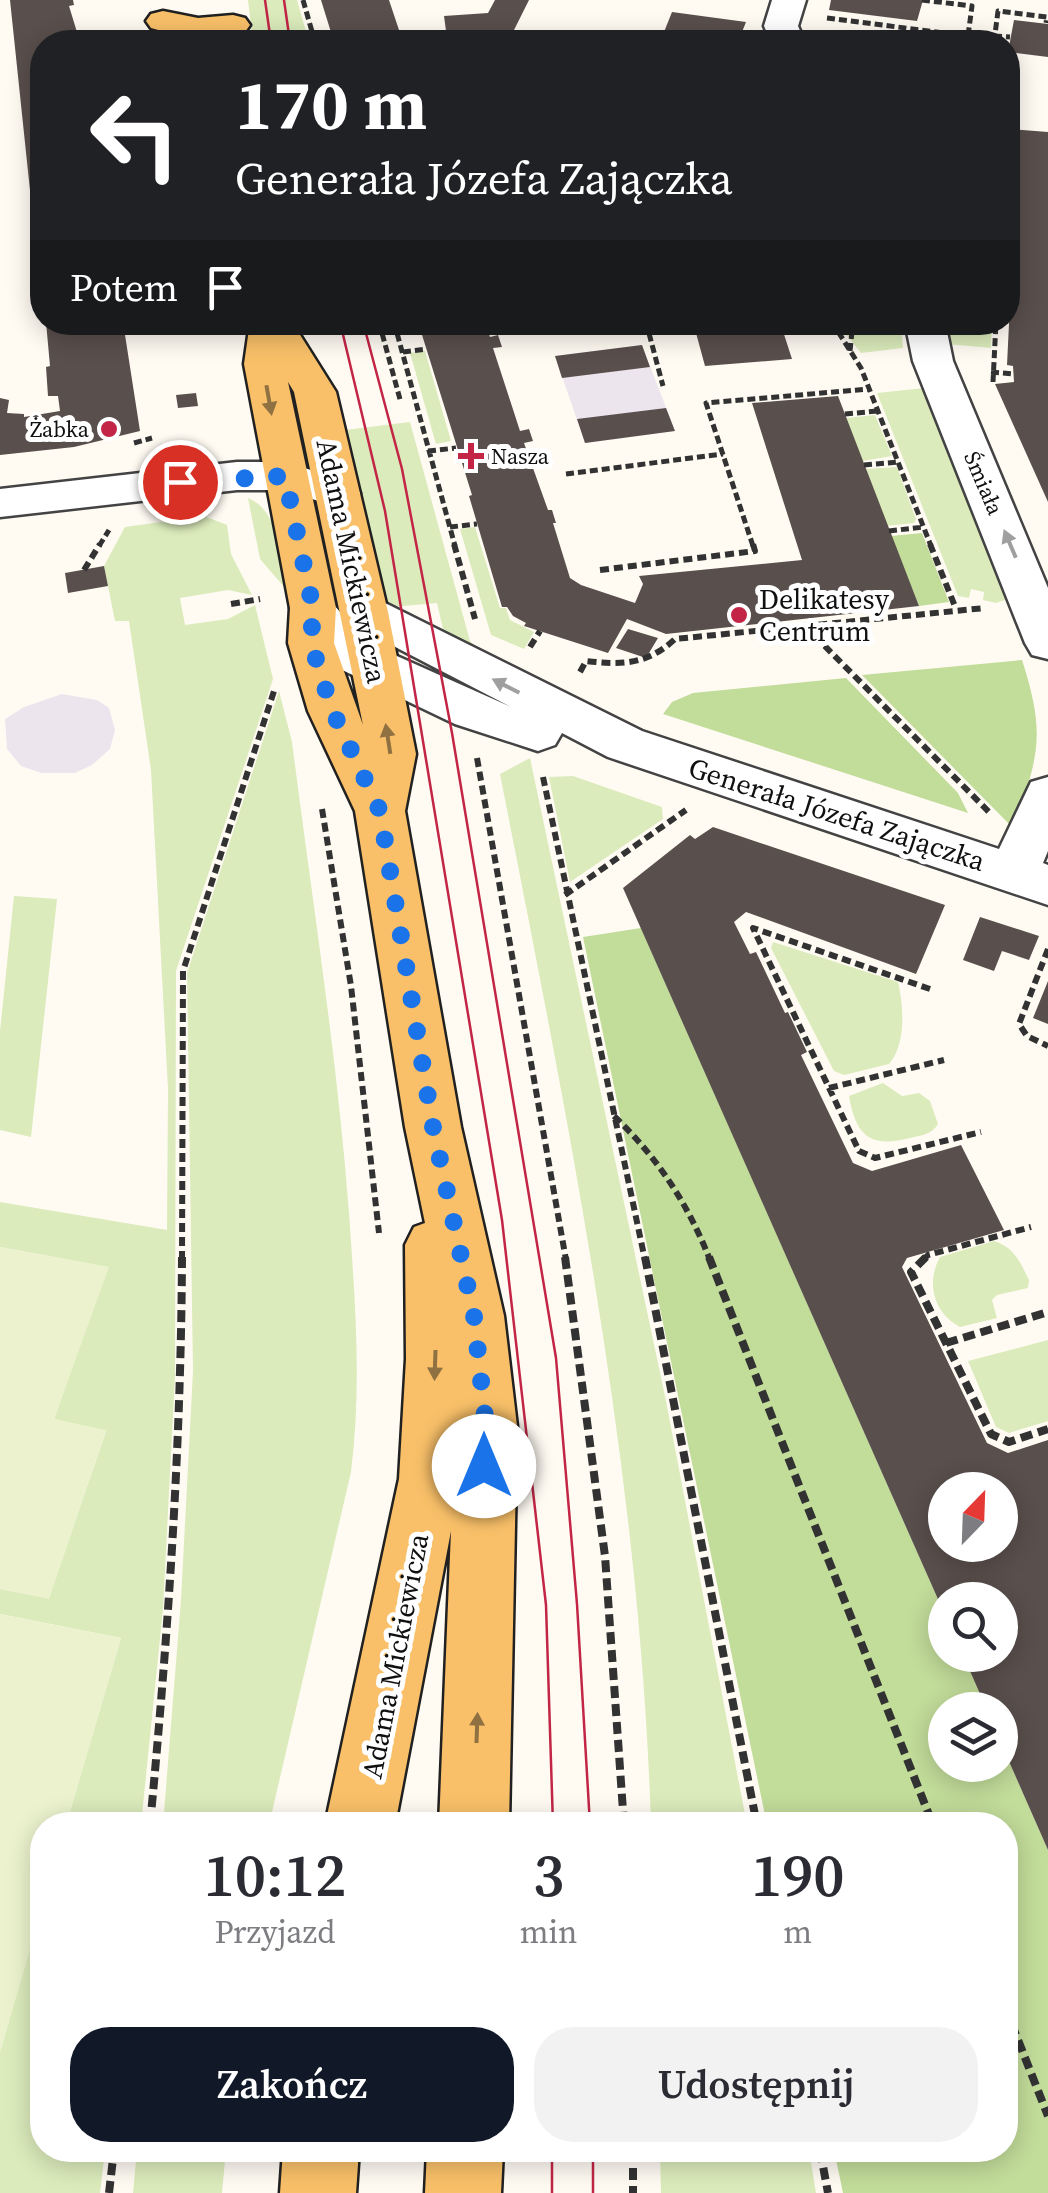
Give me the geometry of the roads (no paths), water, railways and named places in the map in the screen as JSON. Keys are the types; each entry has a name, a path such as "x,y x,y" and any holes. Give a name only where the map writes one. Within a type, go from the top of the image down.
{"main road":[{"path":"165,21 190,30"},
{"name":"Adama Mickiewicza","path":"269,335 264,364 313,608 311,643 332,710 380,811 433,1127 474,1316 486,1426 474,1812"},
{"name":"Adama Mickiewicza","path":"279,335 315,392 365,612 392,754 380,811"},
{"name":"Adama Mickiewicza","path":"363,1812 430,1479 436,1359 433,1127"},
{"path":"318,2193 320,2162"},
{"path":"463,2193 464,2162"}],"street":[{"path":"783,30 781,26 804,8"},
{"name":"Śmiała","path":"927,335 932,360 1047,639"},
{"path":"0,503 237,476 285,476 338,492"},
{"name":"Generała Józefa Zajączka","path":"313,608 338,645 376,668 472,712 559,738 625,744"},
{"name":"Generała Józefa Zajączka","path":"365,612 625,744 1030,879"},
{"path":"1030,879 1048,794"}],"tram line":[{"path":"265,0 269,30"},
{"path":"284,0 288,30"},
{"path":"343,335 385,511 502,1220 546,1605 553,1812"},
{"path":"366,335 402,469 452,733 556,1358 589,1812"},
{"path":"552,2162 552,2193"},
{"path":"593,2162 593,2193"}],"place":[{"name":"Żabka","path":"109,429"},
{"name":"Nasza","path":"471,456"},
{"name":"Delikatesy Centrum","path":"739,615"}]}
